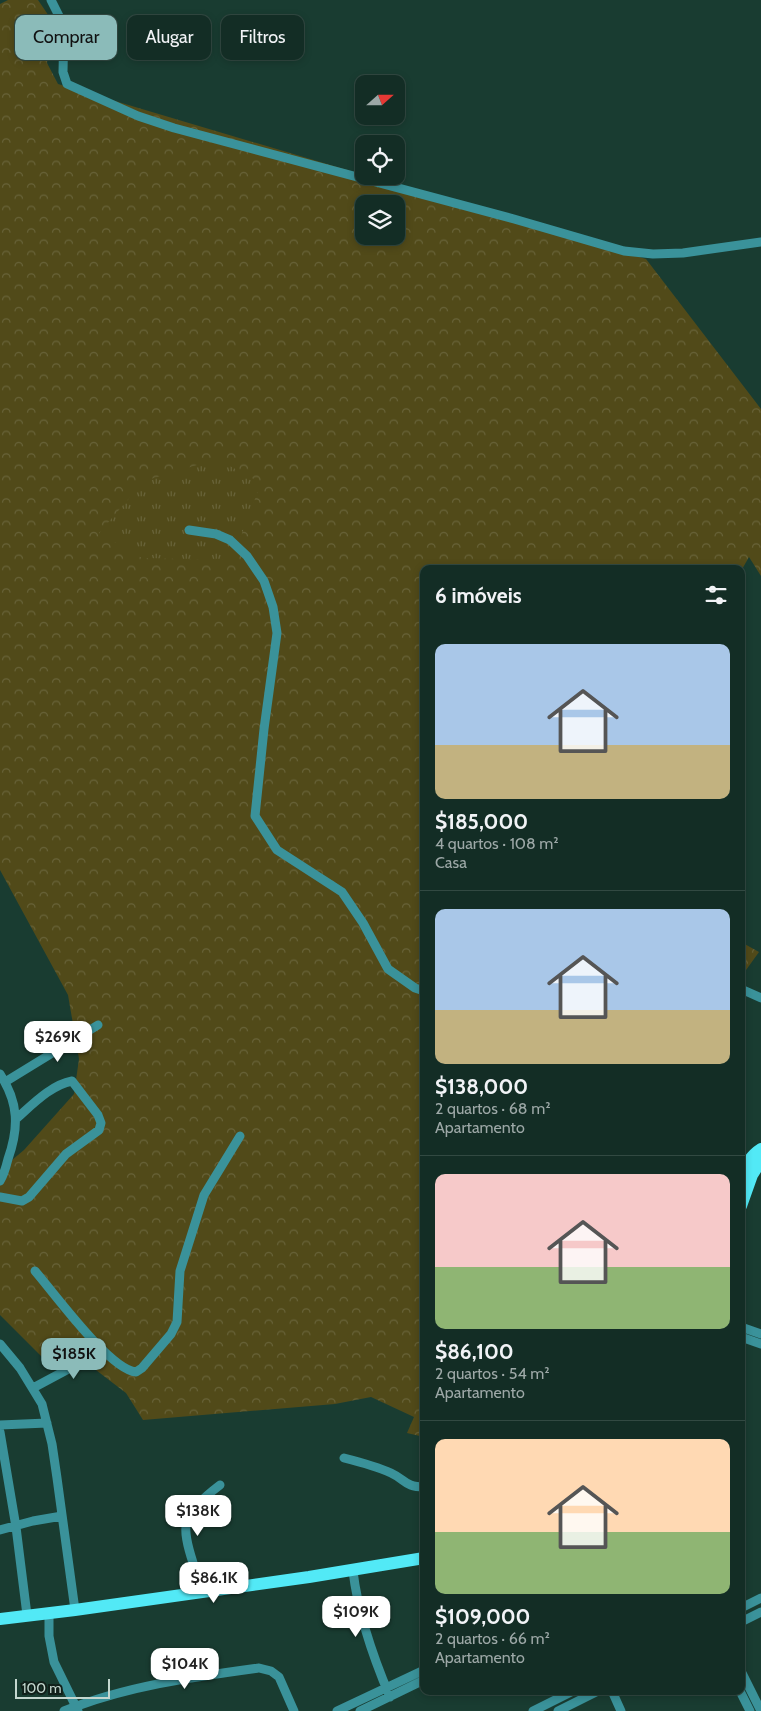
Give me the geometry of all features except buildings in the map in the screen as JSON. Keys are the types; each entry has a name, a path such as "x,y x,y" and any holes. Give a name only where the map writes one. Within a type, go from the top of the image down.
{"main road":[{"path":"745,1195 756,1161 755,1153 761,1149"},
{"path":"745,1173 756,1161"},
{"path":"0,1619 353,1571 420,1559"}],"street":[{"path":"51,0 64,26 63,72 66,84 138,116 624,251 653,254 683,254 761,242"},
{"path":"189,530 216,534 230,540 247,556 264,581 273,607 277,633 255,816 277,850 342,892 363,923 388,969 420,989"},
{"path":"745,991 761,998"},
{"path":"0,1181 14,1142 17,1118 2,1078 98,1024"},
{"path":"0,1197 22,1201 29,1197 66,1154 99,1130 101,1123 98,1115 72,1081 66,1082 46,1093 17,1118"},
{"path":"36,1271 102,1351 129,1372 136,1372 142,1368 170,1334 177,1322 180,1271 204,1195 240,1136"},
{"path":"745,1328 761,1334"},
{"path":"745,1338 761,1344"},
{"path":"0,1344 20,1368 42,1404 57,1478 75,1610"},
{"path":"33,1388 102,1351"},
{"path":"0,1425 46,1423"},
{"path":"0,1432 16,1526 27,1615"},
{"path":"344,1458 394,1474 408,1485 420,1486"},
{"path":"203,1592 186,1539 186,1526 193,1511 207,1495 220,1485"},
{"path":"0,1530 33,1521 62,1516"},
{"path":"353,1571 356,1594 365,1627 388,1692"},
{"path":"745,1606 761,1598"},
{"path":"745,1620 761,1612"},
{"path":"48,1613 49,1636 54,1662 77,1709"},
{"path":"64,1711 77,1709 133,1690 178,1679 259,1668 271,1671 279,1677 294,1711"},
{"path":"360,1711 372,1709 388,1692 420,1672"},
{"path":"745,1679 761,1711"},
{"path":"337,1711 420,1681"},
{"path":"533,1711 566,1695"},
{"path":"558,1699 561,1710 590,1695"},
{"path":"614,1695 621,1711"},
{"path":"742,1695 750,1711"}],"green space":[{"path":"8,0 38,0 48,15 15,15 15,60 47,60 47,63 58,84 355,172 355,185 397,185 646,259 761,409 761,576 749,557 744,565 420,565 420,1436 407,1433 414,1417 371,1397 335,1404 143,1420 126,1393 92,1367 50,1365 0,1315 0,1170 24,1150 74,1094 79,1059 68,995 0,870 0,4"},
{"path":"217,459 261,483 232,560 142,558 99,533 144,481"},
{"path":"745,944 759,952 745,971"}]}
